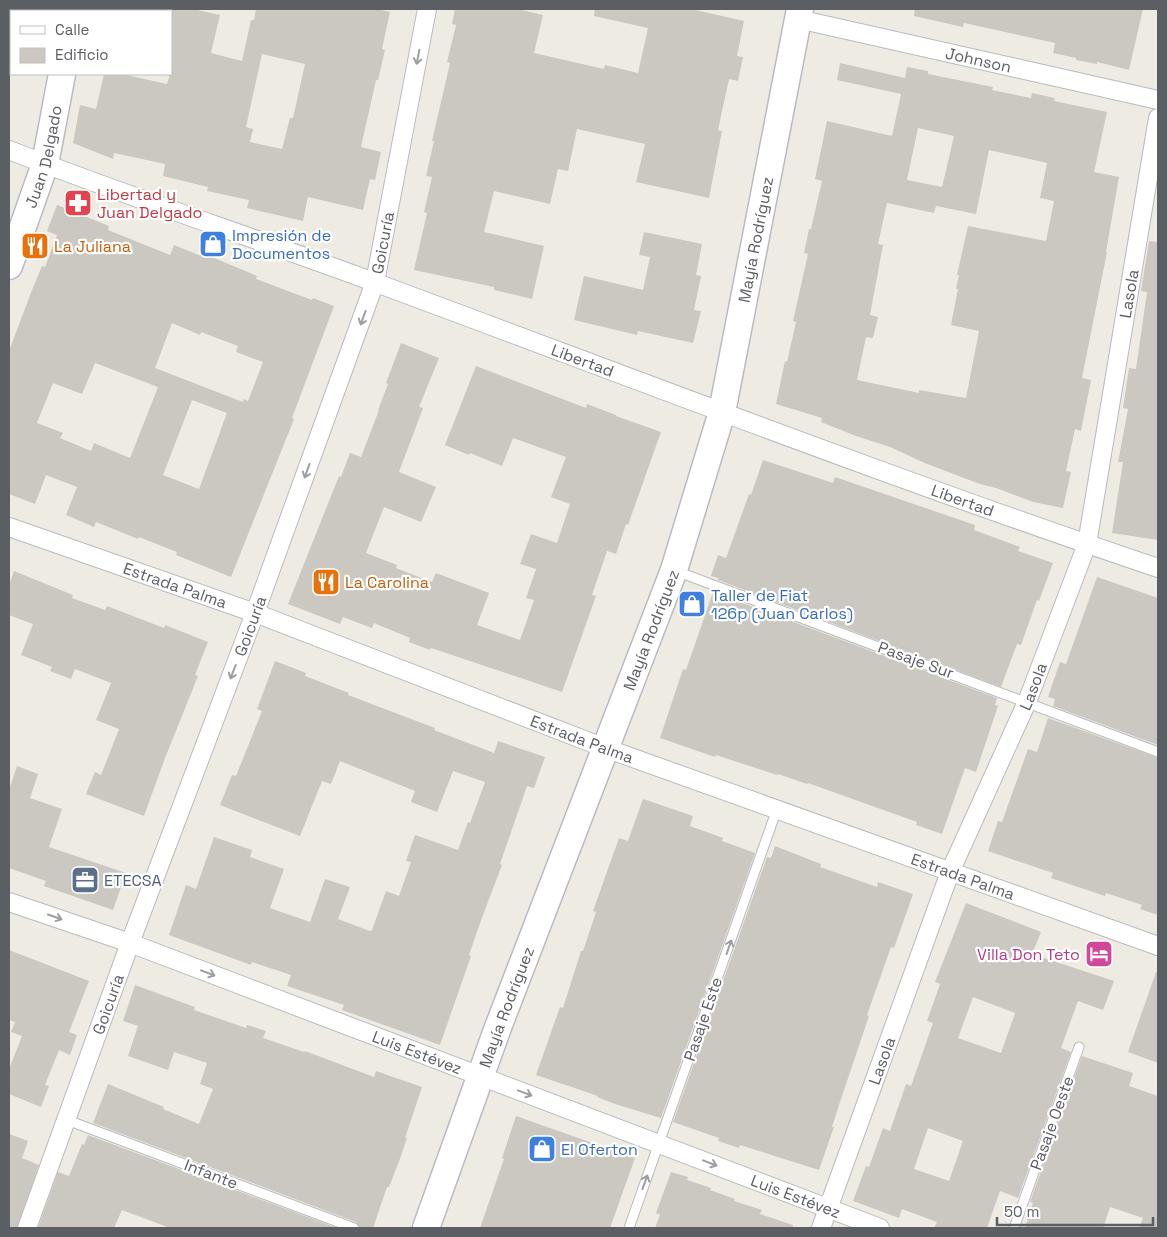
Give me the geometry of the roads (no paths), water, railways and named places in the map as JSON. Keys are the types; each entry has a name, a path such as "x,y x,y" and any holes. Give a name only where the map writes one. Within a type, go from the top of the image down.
{"main road":[{"name":"Mayía Rodríguez","path":"426,1228 480,1076 674,570 722,412 799,14"},
{"name":"Juan Delgado","path":"9,266 45,164 62,75"}],"street":[{"name":"Goicuría","path":"27,1228 130,943 255,613 376,282 427,9"},
{"name":"Johnson","path":"799,14 1158,100"},
{"name":"Lasola","path":"821,1228 950,872 1027,702 1087,544 1158,118"},
{"name":"Libertad","path":"9,150 376,282 722,412 1158,568"},
{"name":"Estrada Palma","path":"9,527 255,613 605,748 1158,946"},
{"name":"Luis Estévez","path":"9,902 130,943 880,1228"}],"lane":[{"name":"Pasaje Sur","path":"674,570 1158,752"},
{"name":"Pasaje Este","path":"628,1228 777,809"},
{"name":"Pasaje Oeste","path":"1014,1228 1079,1047"},
{"name":"Infante","path":"67,1120 354,1228"}],"place":[{"name":"Libertad y Juan Delgado","path":"78,203"},
{"name":"Impresión de Documentos","path":"213,244"},
{"name":"La Juliana","path":"35,246"},
{"name":"La Carolina","path":"326,582"},
{"name":"Taller de Fiat 126p (Juan Carlos)","path":"692,604"},
{"name":"ETECSA","path":"85,880"},
{"name":"Villa Don Teto","path":"1099,954"},
{"name":"El Oferton","path":"542,1149"}]}
